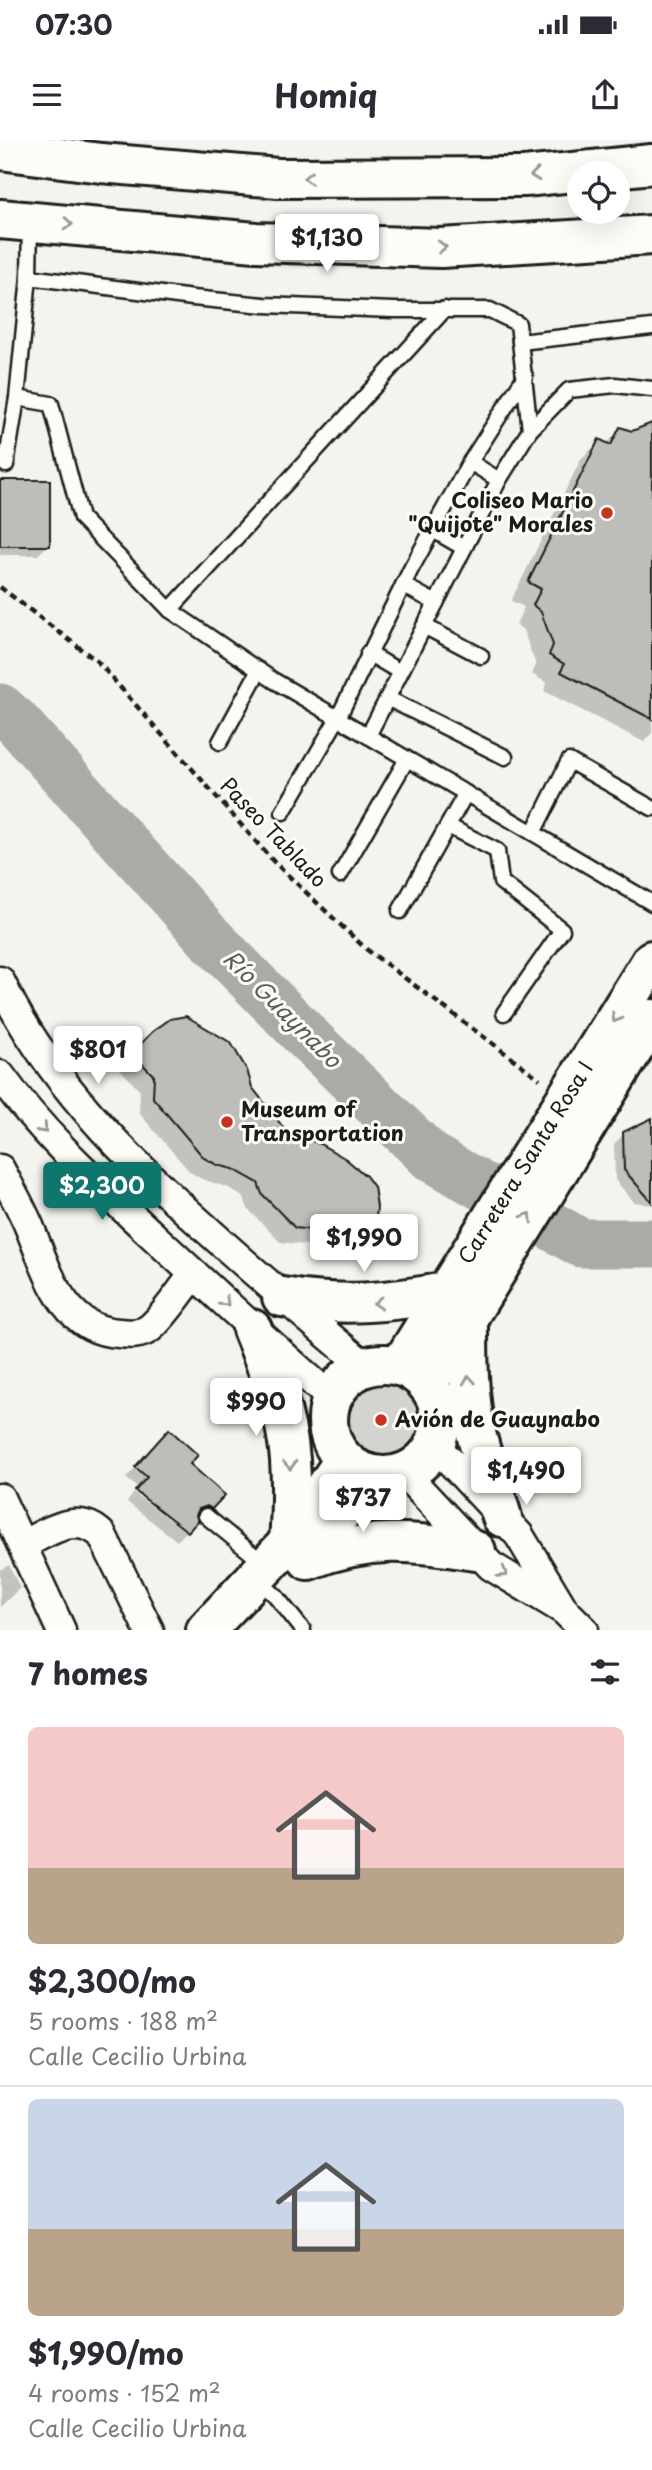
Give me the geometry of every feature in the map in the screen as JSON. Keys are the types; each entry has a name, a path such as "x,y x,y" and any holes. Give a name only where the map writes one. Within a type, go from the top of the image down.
{"street":[{"path":"0,150 101,163 278,178 524,177 652,164"},
{"path":"15,220 256,242 441,248 652,235"},
{"name":"Carretera Santa Rosa I","path":"397,1372 457,1305 572,1089 652,960"},
{"path":"0,981 54,1070 91,1117 174,1202 282,1297 397,1372 433,1392 440,1412 435,1444 422,1461 372,1469 279,1568 206,1630"},
{"name":"Carretera Santa Rosa I","path":"572,1089 652,1019"},
{"path":"0,1075 36,1121 70,1158 252,1329 331,1398"},
{"path":"0,1169 29,1225 43,1268 61,1299 76,1315 96,1329 138,1334 150,1328 194,1274"},
{"path":"282,1297 319,1304 457,1305 468,1362 477,1437 502,1517"},
{"path":"243,1630 279,1568 291,1479 287,1437 273,1383 252,1329"},
{"path":"397,1372 349,1376 331,1398 328,1412 329,1433 337,1452 372,1469 476,1551 491,1566 574,1620"},
{"path":"435,1444 519,1535 574,1620"},
{"path":"0,1499 61,1630"},
{"path":"22,1545 65,1524 75,1523 95,1528 102,1535 149,1630"},
{"path":"279,1568 347,1547 398,1541 476,1551"}],"lane":[{"path":"6,465 18,398 29,277 15,220"},
{"path":"29,277 264,305 490,310 518,324 530,430"},
{"path":"170,610 445,309"},
{"path":"520,342 652,327"},
{"path":"283,812 338,718 403,585 470,462 525,376"},
{"path":"368,736 499,480 530,430 569,390 614,385 652,389"},
{"path":"18,398 51,404 81,518 170,610 338,718 652,902"},
{"path":"470,462 499,480"},
{"path":"433,530 464,548"},
{"path":"403,585 436,603"},
{"path":"424,626 481,656"},
{"path":"368,653 400,673"},
{"path":"220,742 260,670"},
{"path":"387,698 505,757"},
{"path":"340,875 407,759"},
{"path":"533,832 569,761 652,808"},
{"path":"400,911 466,793"},
{"path":"448,826 497,851 501,882 562,930 504,1013"},
{"path":"206,1516 279,1568 303,1630"}],"path":[{"name":"Paseo Tablado","path":"0,587 98,662 273,862 366,949 572,1089"}],"shaded area":[{"path":"384,1372 403,1376 419,1386 429,1402 433,1421 429,1440 419,1456 403,1466 384,1470 365,1466 349,1456 339,1440 335,1421 339,1402 349,1386 365,1376"}],"building":[{"name":"Coliseo Mario \"Quijote\" Morales","path":"652,423 652,719 561,672 564,664 549,655 553,645 541,612 533,605 541,589 528,582 599,439 611,445 620,427 632,431"},
{"path":"0,480 50,480 50,546 0,546"},
{"name":"Museum of Transportation","path":"186,1016 231,1043 247,1070 252,1087 286,1131 320,1144 346,1159 366,1176 374,1187 377,1207 374,1245 361,1229 337,1233 295,1228 262,1194 258,1183 233,1169 204,1158 153,1098 154,1076 132,1053 152,1032 170,1019"},
{"path":"652,1118 652,1202 624,1170 623,1132"},
{"path":"169,1429 198,1455 190,1464 225,1495 212,1509 207,1506 199,1509 196,1515 198,1521 188,1532 135,1491 147,1477 135,1467"}],"waterway":[{"name":"Río Guaynabo","path":"0,708 16,722 207,935 431,1157 581,1243 652,1243"}],"place":[{"name":"Coliseo Mario \"Quijote\" Morales","path":"607,513"},
{"name":"Museum of Transportation","path":"227,1122"},
{"name":"Avión de Guaynabo","path":"381,1420"}]}
